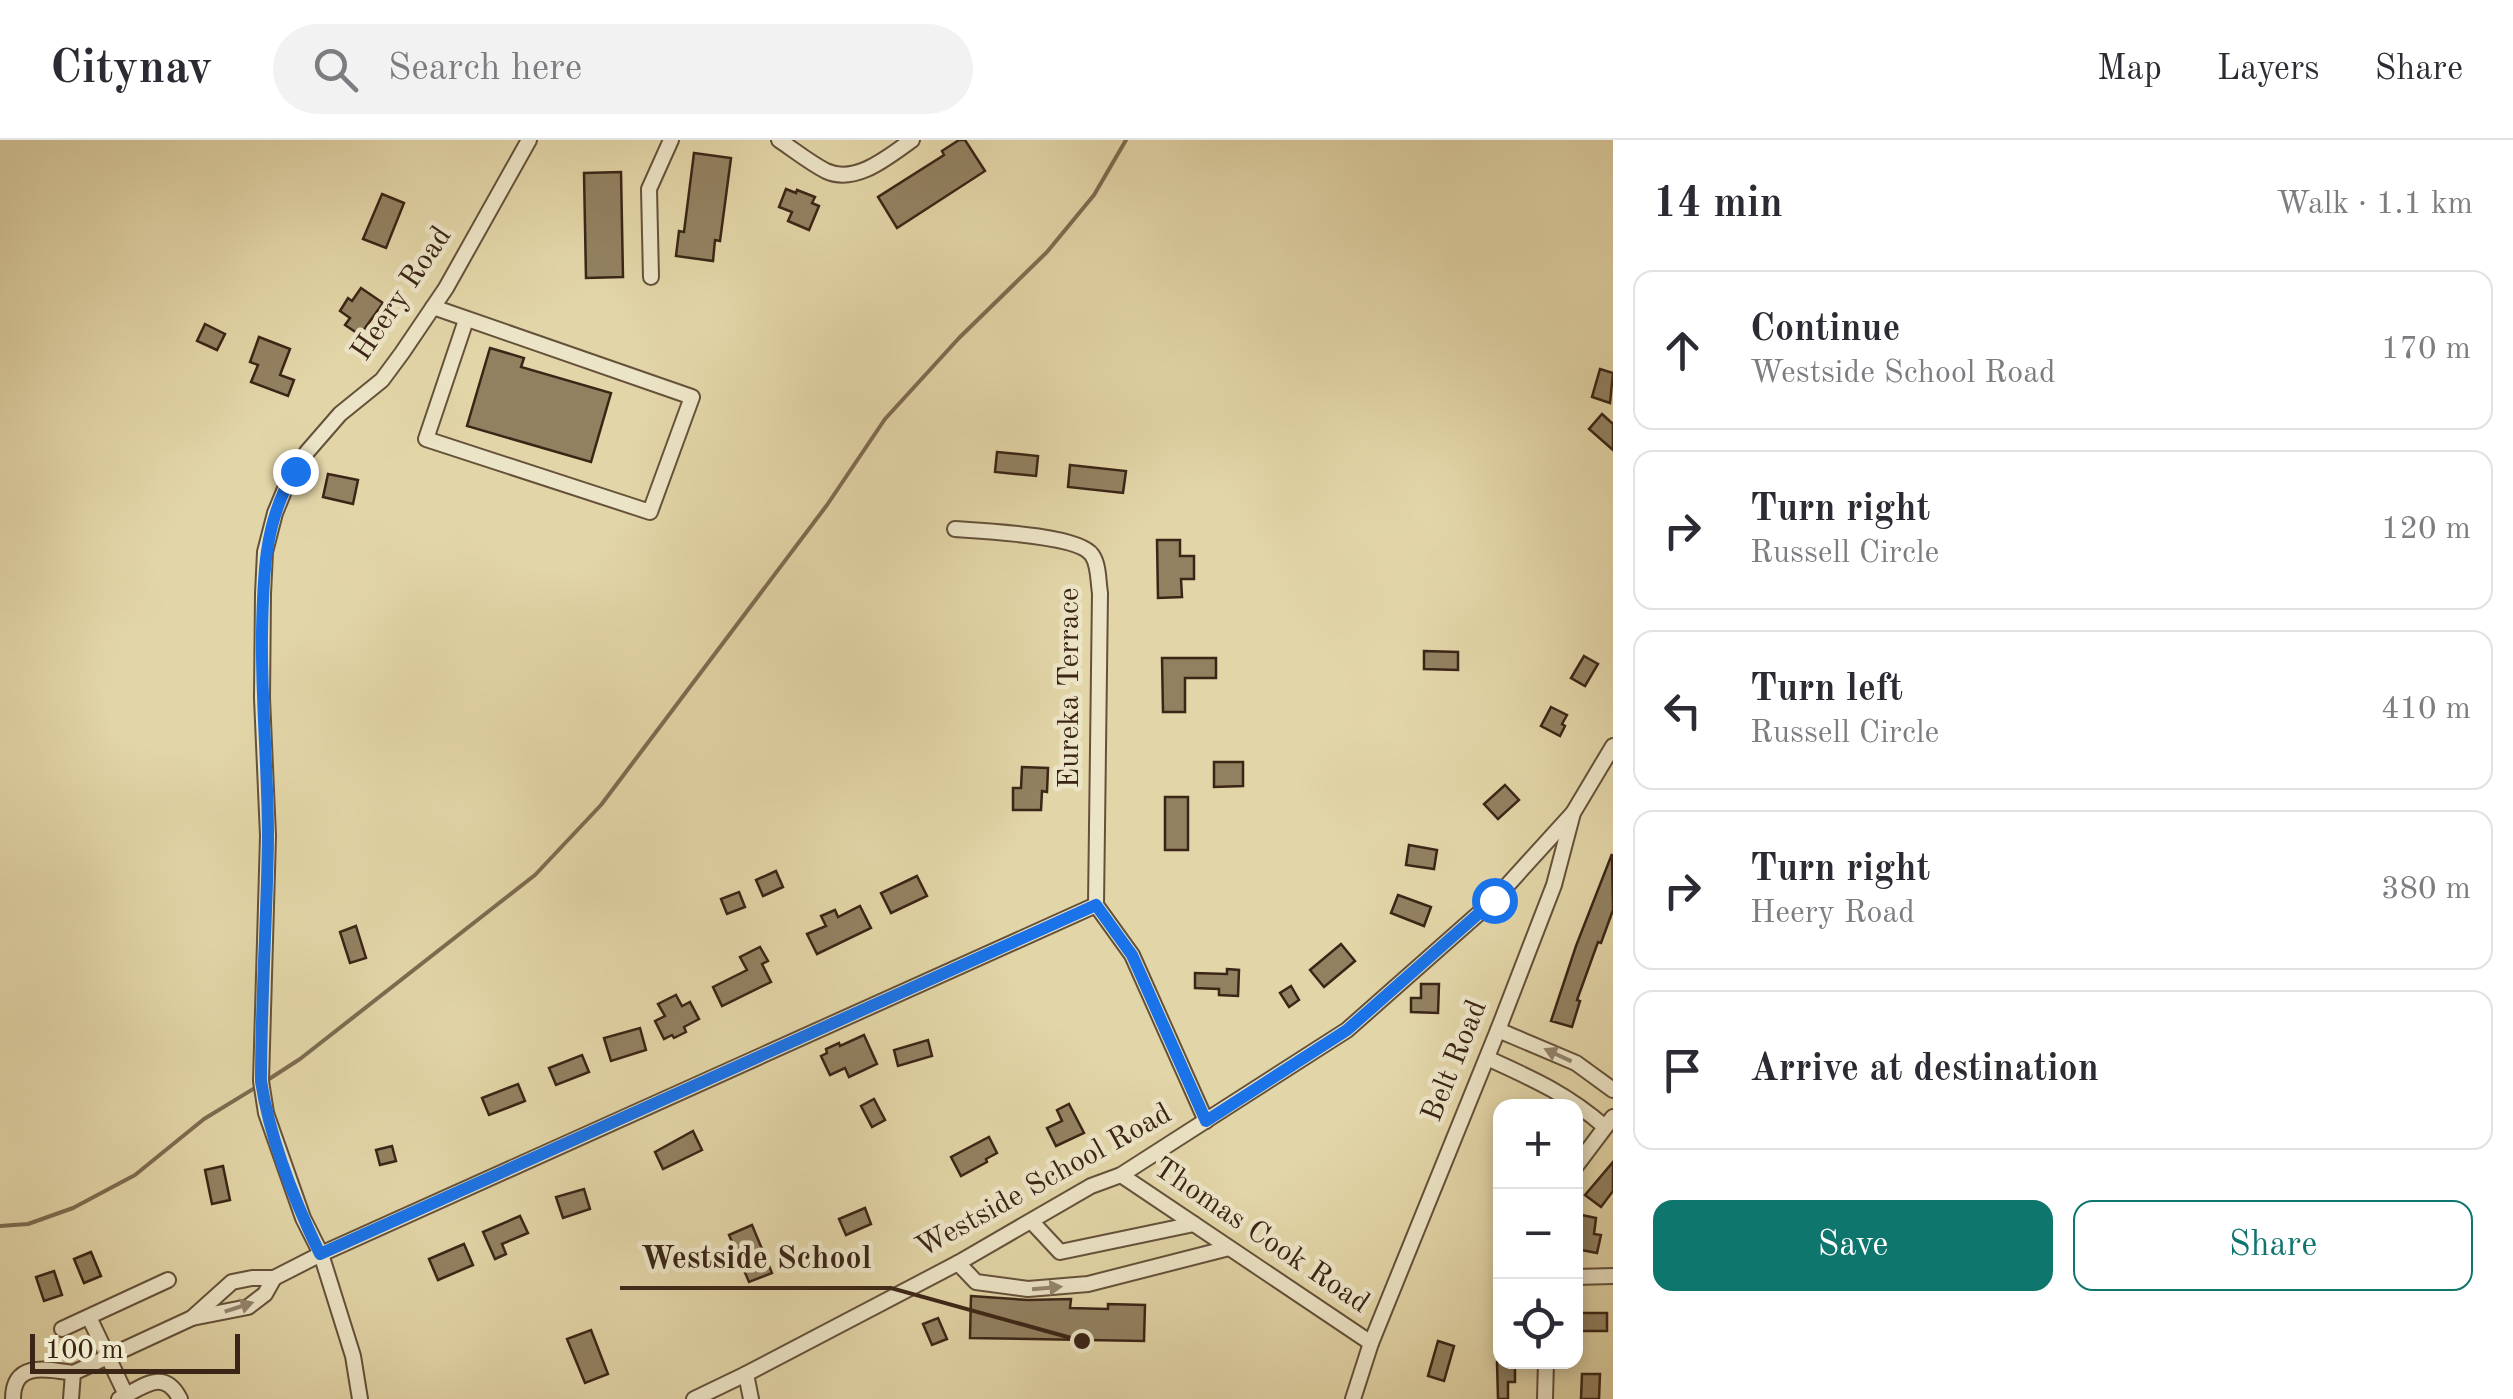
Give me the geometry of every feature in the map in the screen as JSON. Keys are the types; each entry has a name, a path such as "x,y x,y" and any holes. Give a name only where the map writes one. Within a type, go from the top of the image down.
{"street":[{"name":"Heery Road","path":"360,1399 353,1356 320,1254 303,1218 266,1113 261,1081 268,836 262,698 266,552 275,513 307,452 340,414 382,380 433,307 529,140"},
{"path":"652,277 649,189 670,140"},
{"path":"779,140 828,173 848,175 873,166 912,140"},
{"path":"433,307 692,397 650,512 426,440 466,320"},
{"name":"Eureka Terrace","path":"955,528 1056,539 1086,548 1096,559 1100,593 1096,905"},
{"name":"Belt Road","path":"1353,1399 1370,1343 1554,884 1573,814 1613,746"},
{"name":"Westside School Road","path":"694,1399 958,1263 1091,1186 1121,1175 1347,1030 1494,900 1573,814"},
{"path":"192,1318 232,1282 274,1278 1096,905 1132,955 1206,1121"},
{"path":"1498,1030 1576,1063 1613,1090"},
{"path":"1487,1058 1566,1096 1609,1122 1583,1157"},
{"name":"Thomas Cook Road","path":"1121,1175 1370,1343"},
{"path":"1032,1222 1060,1252 1194,1224"},
{"path":"958,1263 976,1282 1028,1289 1088,1284 1229,1248"},
{"path":"1583,1276 1613,1276"},
{"path":"14,1399 13,1386 37,1368 73,1373 192,1318 248,1307 265,1294 274,1278"},
{"path":"62,1330 168,1280"},
{"path":"89,1317 109,1356 122,1397 163,1381 172,1386 180,1399"},
{"path":"1545,1399 1546,1369"},
{"path":"71,1399 73,1373"},
{"path":"746,1374 751,1399"}],"building":[{"path":"965,140 985,171 897,228 878,197 944,155 942,151"},
{"path":"694,153 731,158 720,241 715,240 713,261 676,256 679,231 684,232"},
{"path":"621,172 623,277 586,278 584,173"},
{"path":"786,189 815,197 812,203 819,206 809,230 788,221 792,212 779,207"},
{"path":"382,194 404,203 386,248 363,239"},
{"path":"361,288 383,303 360,335 345,325 350,318 340,311"},
{"path":"205,324 225,334 217,350 197,341"},
{"path":"259,337 290,349 280,375 294,380 288,396 251,382 258,365 250,362"},
{"path":"490,348 524,358 521,367 611,393 591,462 467,426"},
{"path":"1600,369 1613,373 1610,403 1592,397"},
{"path":"1602,414 1613,424 1613,450 1589,429"},
{"path":"997,452 1038,456 1036,476 995,472"},
{"path":"1070,465 1126,471 1123,493 1068,487"},
{"path":"328,474 358,480 353,504 323,497"},
{"path":"1157,540 1180,540 1180,556 1194,556 1194,579 1181,579 1182,597 1158,598"},
{"path":"1424,651 1458,652 1458,670 1424,669"},
{"path":"1584,656 1598,664 1585,686 1571,678"},
{"path":"1162,658 1216,658 1216,678 1185,678 1185,712 1163,712"},
{"path":"1551,707 1567,715 1560,736 1541,726"},
{"path":"1214,762 1243,762 1243,786 1214,787"},
{"path":"1022,767 1048,768 1041,810 1013,810 1013,788 1021,788"},
{"path":"1505,785 1519,800 1498,819 1484,804"},
{"path":"1165,797 1188,797 1188,850 1165,850"},
{"path":"1409,845 1437,850 1434,869 1406,865"},
{"path":"1612,854 1613,910 1577,1000 1580,1001 1572,1027 1551,1021 1576,946"},
{"path":"776,871 783,887 763,896 756,880"},
{"path":"917,876 927,896 891,913 881,893"},
{"path":"739,892 745,907 727,914 721,899"},
{"path":"1398,895 1431,907 1424,926 1391,913"},
{"path":"860,906 871,928 817,954 807,934 826,926 821,916 835,910 838,917"},
{"path":"356,926 366,958 350,963 340,932"},
{"path":"1341,944 1355,961 1324,987 1310,970"},
{"path":"760,947 768,961 762,964 771,982 722,1006 713,987 747,970 740,957"},
{"path":"1227,969 1239,970 1238,996 1219,995 1219,989 1195,988 1195,973 1227,974"},
{"path":"1421,984 1439,984 1438,1013 1411,1012 1411,998 1421,998"},
{"path":"1291,986 1299,1000 1289,1007 1280,993"},
{"path":"676,995 682,1006 690,1002 699,1019 684,1027 686,1032 664,1039 655,1021 665,1016 658,1004"},
{"path":"640,1028 646,1050 611,1061 604,1038"},
{"path":"864,1035 877,1064 849,1077 845,1068 830,1075 821,1056 827,1053 826,1049"},
{"path":"928,1040 932,1056 898,1066 894,1050"},
{"path":"582,1055 589,1072 556,1085 549,1068"},
{"path":"518,1084 525,1101 489,1115 482,1098"},
{"path":"874,1099 885,1120 872,1127 861,1106"},
{"path":"1069,1104 1084,1133 1056,1146 1047,1128 1062,1121 1057,1110"},
{"path":"693,1131 702,1150 663,1169 655,1152"},
{"path":"989,1137 997,1153 961,1176 951,1157"},
{"path":"392,1146 396,1161 380,1165 376,1150"},
{"path":"1613,1162 1613,1191 1601,1207 1585,1195"},
{"path":"223,1166 230,1200 212,1204 205,1170"},
{"path":"584,1189 590,1209 563,1218 556,1197"},
{"path":"865,1208 871,1224 846,1235 839,1219"},
{"path":"1583,1215 1596,1218 1594,1234 1601,1235 1597,1253 1583,1250"},
{"path":"520,1216 528,1233 502,1244 506,1254 495,1259 483,1232"},
{"path":"752,1225 772,1273 749,1282 729,1235"},
{"path":"464,1244 473,1265 438,1280 429,1259"},
{"path":"91,1252 101,1276 84,1283 74,1259"},
{"path":"54,1271 62,1295 44,1301 36,1277"},
{"path":"971,1296 1071,1299 1070,1308 1145,1305 1144,1341 970,1338"},
{"path":"1583,1313 1607,1313 1607,1331 1583,1331"},
{"path":"938,1318 947,1339 932,1345 923,1324"},
{"path":"591,1330 608,1374 585,1383 567,1339"},
{"path":"1438,1341 1454,1346 1444,1381 1428,1376"},
{"path":"1497,1369 1515,1369 1515,1382 1508,1382 1508,1399 1498,1399"},
{"path":"1582,1374 1600,1374 1599,1399 1581,1399"}],"waterway":[{"path":"266,1081 300,1059 535,875 601,805 827,505 885,419 959,338 1047,252 1094,195 1126,140"},
{"path":"0,1226 28,1224 73,1208 135,1175 204,1119 258,1086"}],"place":[{"name":"Westside School","path":"1082,1341"}],"route":[{"path":"295,471 275,513 266,552 263,594 262,698 268,836 261,1081 266,1113 303,1218 320,1254 1096,905 1132,955 1206,1121 1347,1030 1494,900"}]}
